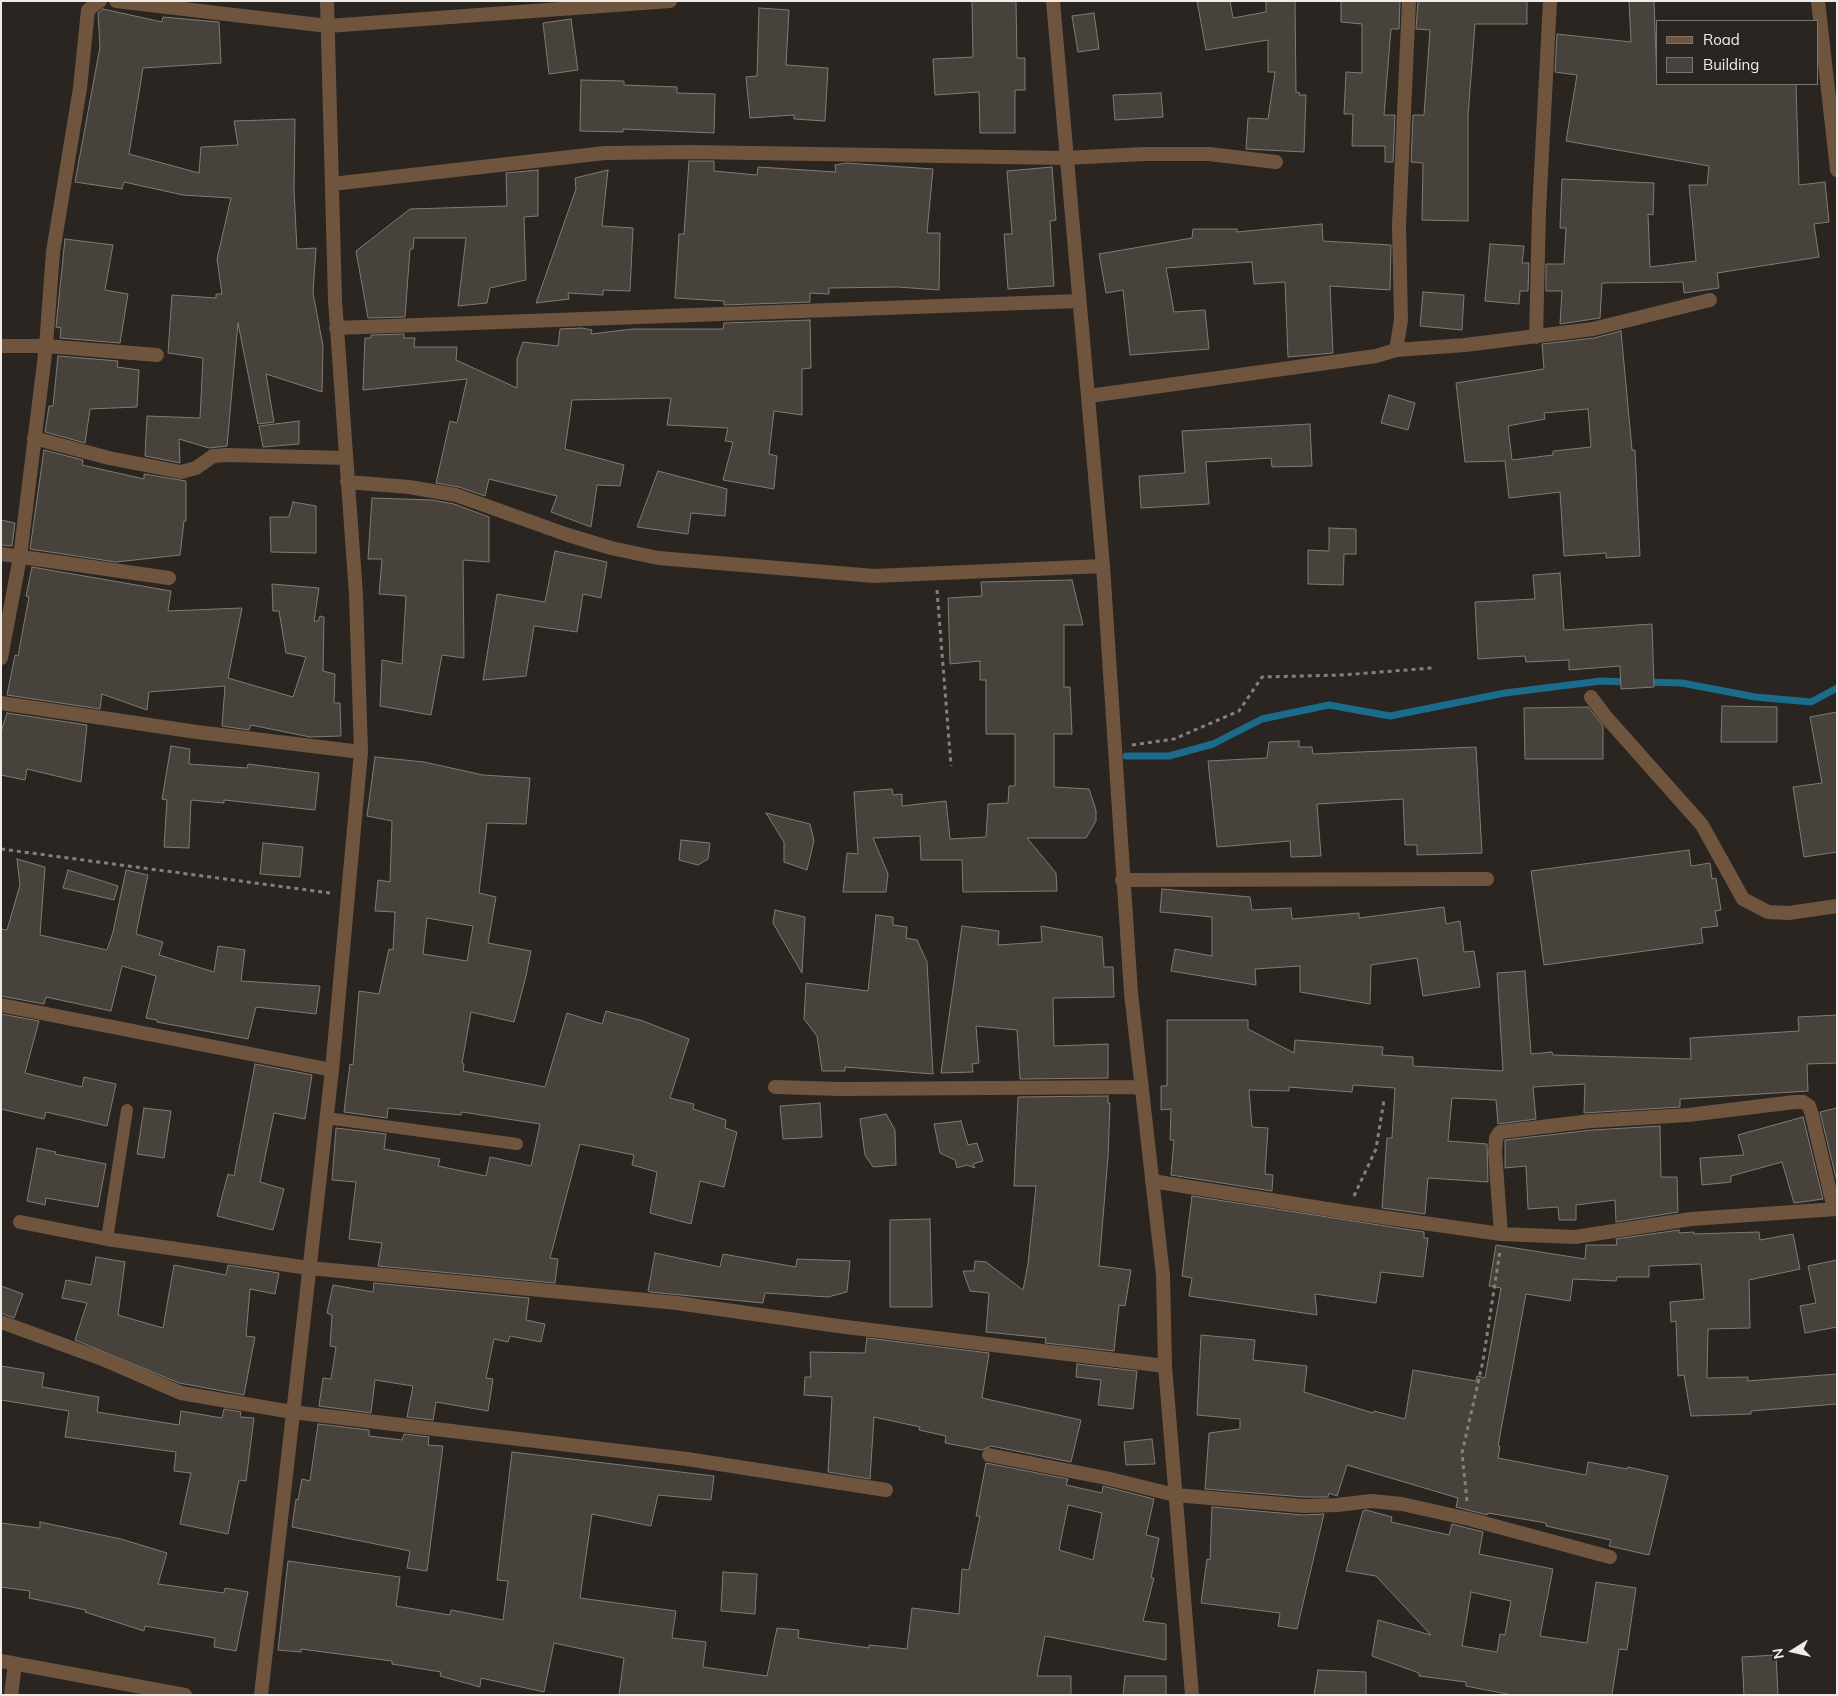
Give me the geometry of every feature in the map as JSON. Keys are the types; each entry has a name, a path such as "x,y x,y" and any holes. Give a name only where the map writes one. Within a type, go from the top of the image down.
{"street":[{"path":"1,658 20,557 46,346 53,252 80,88 88,10 100,1"},
{"path":"116,1 328,26 670,1"},
{"path":"261,1695 332,1070 350,896 361,752 356,596 336,328 327,1"},
{"path":"1053,1 1065,158 1078,302 1089,396 1103,566 1122,880 1131,993 1162,1275 1165,1366 1192,1695"},
{"path":"1396,350 1401,320 1399,225 1409,1"},
{"path":"1536,337 1538,210 1550,1"},
{"path":"1818,1 1835,134 1837,170"},
{"path":"332,184 605,154 690,152 1065,158 1145,154 1209,154 1276,162"},
{"path":"1089,396 1376,356 1396,350 1536,337 1593,329 1710,300"},
{"path":"336,328 1078,302"},
{"path":"1,346 46,346 157,355"},
{"path":"34,438 109,458 181,472 196,468 213,456 228,454 346,458"},
{"path":"347,482 409,487 456,495 585,540 658,558 874,576 1103,566"},
{"path":"1,554 170,578"},
{"path":"1590,697 1606,718 1702,826 1743,899 1768,912 1789,913 1837,906"},
{"path":"1,703 197,732 361,752"},
{"path":"1122,880 1487,878"},
{"path":"1,1004 332,1070"},
{"path":"776,1087 840,1090 1142,1087"},
{"path":"1152,1181 1346,1212 1501,1234 1574,1238 1691,1219 1835,1209 1809,1106 1803,1102 1794,1102 1688,1115 1591,1121 1500,1132 1496,1138 1495,1152 1501,1234"},
{"path":"20,1222 107,1239 309,1268 677,1303 838,1326 1165,1366"},
{"path":"1,1322 105,1360 181,1393 292,1412 688,1460 886,1490"},
{"path":"988,1455 1106,1478 1175,1495 1304,1506 1337,1505 1371,1500 1402,1504 1469,1519 1610,1557"},
{"path":"11,1695 8,1663 144,1692 186,1695"}],"lane":[{"path":"107,1239 127,1110"},
{"path":"326,1118 517,1144"}],"path":[{"path":"935,574 951,766"},
{"path":"1114,748 1174,739 1239,711 1262,677 1342,675 1432,668"},
{"path":"1,849 350,896"},
{"path":"1346,1212 1376,1149 1384,1100"},
{"path":"1469,1519 1462,1453 1483,1361 1501,1234"}],"building":[{"path":"972,1 1016,1 1017,58 1025,58 1025,90 1015,90 1015,133 980,133 979,92 935,95 933,59 973,57"},
{"path":"1197,1 1230,1 1233,18 1266,12 1266,1 1295,1 1296,92 1300,93 1299,95 1306,95 1304,152 1246,149 1248,118 1268,119 1275,72 1268,72 1268,40 1206,50"},
{"path":"1341,1 1400,1 1399,29 1391,29 1384,115 1395,115 1393,162 1385,162 1385,146 1352,146 1353,114 1344,114 1346,72 1362,73 1362,24 1341,22"},
{"path":"1418,1 1527,1 1527,24 1475,24 1468,116 1468,221 1422,220 1423,163 1411,162 1413,115 1424,115 1430,30 1416,29"},
{"path":"1629,1 1654,1 1656,85 1796,85 1799,185 1825,182 1829,222 1814,224 1819,257 1717,273 1719,288 1684,293 1683,282 1602,283 1600,318 1560,324 1562,291 1546,291 1546,264 1564,264 1566,228 1560,228 1562,179 1654,183 1653,215 1648,214 1650,267 1696,261 1689,185 1707,185 1709,166 1566,141 1577,75 1555,72 1557,34 1631,42"},
{"path":"759,8 789,10 786,65 828,68 825,121 794,119 794,115 750,118 746,77 757,76"},
{"path":"103,9 162,22 163,17 219,22 221,63 143,68 129,154 199,173 201,147 238,145 234,121 295,119 294,190 297,249 316,248 313,293 323,346 322,392 266,374 274,422 258,424 238,323 227,446 209,448 179,439 180,463 145,456 147,416 200,418 203,358 168,353 172,295 216,298 216,294 222,294 217,259 231,198 183,195 124,182 122,189 75,182 100,47 98,13"},
{"path":"1094,13 1099,49 1078,52 1072,16"},
{"path":"571,19 578,70 549,74 543,23"},
{"path":"581,80 624,81 624,85 677,87 677,93 715,94 714,133 623,129 623,132 580,131"},
{"path":"1161,93 1163,117 1115,120 1113,95"},
{"path":"689,161 714,161 714,171 757,175 758,167 836,172 835,165 846,163 933,169 927,233 940,233 939,290 898,287 829,288 829,294 810,293 810,302 724,305 724,301 675,298 679,234 684,234"},
{"path":"1052,167 1056,220 1050,221 1054,286 1008,289 1004,234 1012,234 1007,171"},
{"path":"538,170 538,216 524,217 526,280 490,288 487,303 458,306 466,238 414,238 413,249 410,249 405,317 368,318 356,251 410,209 507,206 506,173"},
{"path":"608,170 602,226 633,228 630,291 603,290 603,295 568,293 569,299 536,303 576,189 575,178"},
{"path":"1322,224 1323,241 1391,245 1390,290 1330,286 1333,353 1288,357 1285,282 1254,284 1252,262 1166,268 1174,312 1205,310 1209,349 1130,355 1123,290 1106,293 1099,254 1192,238 1193,229 1237,229 1237,232"},
{"path":"65,239 113,245 105,290 128,294 120,343 60,338 61,328 56,327"},
{"path":"1490,244 1524,246 1522,263 1529,263 1528,291 1520,291 1519,304 1485,301"},
{"path":"1423,292 1464,295 1462,330 1420,326"},
{"path":"810,320 811,368 802,369 802,415 774,411 769,454 777,456 774,489 723,480 733,442 725,441 728,428 667,425 671,398 572,400 565,449 624,465 620,486 597,485 591,527 551,512 557,496 489,479 485,496 459,487 436,483 450,421 457,423 467,379 363,390 365,338 371,338 371,335 404,334 404,338 415,338 414,347 457,347 456,360 517,388 517,359 523,342 558,346 560,329 582,328 592,330 591,334 633,329 723,329 724,323"},
{"path":"1621,331 1632,450 1635,450 1640,556 1606,558 1606,553 1564,556 1560,492 1509,498 1505,461 1465,462 1456,383 1544,369 1542,344 1594,338","holes":["1588,409 1591,447 1553,451 1553,455 1512,460 1508,426 1545,419 1544,413"]},
{"path":"58,356 118,361 117,367 139,370 137,407 90,409 85,443 45,432 49,406 53,406"},
{"path":"1389,395 1415,403 1408,430 1381,423"},
{"path":"299,421 299,444 263,447 259,426"},
{"path":"1310,424 1312,466 1272,467 1271,458 1206,462 1209,504 1141,508 1139,476 1185,473 1182,431"},
{"path":"44,450 83,460 82,465 144,479 144,474 186,481 186,521 184,521 180,555 116,562 30,549"},
{"path":"658,471 727,489 725,516 691,513 688,534 637,527"},
{"path":"372,498 432,500 454,504 489,517 489,562 463,560 464,658 442,655 431,715 380,706 382,660 402,664 406,596 379,594 382,559 368,559"},
{"path":"293,502 316,506 316,553 271,552 270,517 289,517"},
{"path":"1,520 15,523 12,546 1,545"},
{"path":"1329,528 1356,529 1356,554 1344,554 1343,585 1308,584 1308,550 1329,551"},
{"path":"555,551 607,562 601,598 583,594 577,632 534,626 526,676 483,680 497,594 545,602"},
{"path":"32,567 171,591 168,611 242,608 228,678 293,697 306,657 286,653 279,611 273,611 272,584 319,588 314,621 318,621 320,616 324,617 323,671 335,674 334,703 340,703 341,736 310,737 251,725 249,730 222,726 225,686 149,692 147,710 102,694 100,709 7,695 15,655 18,656 29,597 26,596"},
{"path":"1560,573 1564,630 1652,624 1654,687 1621,689 1620,666 1569,670 1569,660 1526,662 1525,656 1478,659 1475,602 1535,599 1533,575"},
{"path":"1072,580 1083,625 1064,625 1064,687 1070,687 1072,734 1054,734 1054,787 1089,789 1096,810 1096,821 1086,838 1027,838 1056,873 1057,891 963,892 962,860 921,860 920,836 873,838 888,874 886,892 843,892 847,853 858,854 854,792 892,789 893,795 902,794 902,806 946,801 950,839 986,837 988,804 1008,803 1009,786 1015,786 1015,734 986,734 986,680 980,680 980,661 950,664 948,598 982,596 981,582"},
{"path":"1722,706 1777,707 1777,742 1721,742"},
{"path":"1588,707 1603,726 1603,759 1525,759 1524,708"},
{"path":"1837,712 1837,852 1804,857 1793,787 1822,783 1810,717"},
{"path":"7,713 87,725 81,782 27,769 25,780 1,775 1,732"},
{"path":"1299,741 1299,747 1312,747 1313,754 1476,747 1482,853 1417,855 1417,845 1405,845 1403,799 1317,804 1321,856 1291,857 1290,841 1217,847 1208,761 1267,758 1269,742"},
{"path":"171,746 190,749 189,764 247,768 248,764 319,773 315,810 224,800 224,803 191,800 189,848 164,847 167,800 162,799"},
{"path":"375,757 424,762 483,775 530,778 526,824 487,823 479,893 496,897 488,943 531,951 526,976 514,1022 471,1012 462,1063 464,1064 463,1071 545,1087 567,1013 602,1024 606,1011 643,1021 689,1039 670,1098 694,1104 693,1109 726,1120 725,1128 737,1132 724,1187 700,1181 691,1224 650,1213 657,1172 632,1165 634,1155 580,1144 550,1258 558,1259 555,1283 378,1266 382,1243 349,1239 356,1182 332,1180 336,1128 386,1134 384,1149 440,1159 438,1166 486,1176 490,1157 531,1166 540,1124 462,1112 461,1115 388,1108 387,1118 344,1112 350,1064 353,1065 359,991 379,994 389,949 393,950 395,912 375,911 378,880 390,882 392,821 367,816","holes":["427,918 473,926 467,961 423,954"]},
{"path":"766,813 810,824 814,841 807,870 784,862 784,842"},
{"path":"681,840 710,843 708,859 698,865 679,860"},
{"path":"263,843 303,847 300,877 260,874"},
{"path":"1689,850 1691,866 1710,863 1712,879 1716,878 1721,910 1715,911 1718,926 1701,928 1703,943 1544,965 1531,871"},
{"path":"17,859 45,867 40,935 107,950 113,932 126,870 148,875 136,934 163,942 159,955 214,972 218,946 245,950 241,981 320,986 316,1014 256,1007 248,1039 157,1022 157,1020 146,1018 156,976 122,966 111,1011 46,997 44,1004 1,996 1,929 7,930 20,885"},
{"path":"68,870 118,886 114,900 63,888"},
{"path":"1162,889 1250,897 1252,910 1291,908 1292,919 1359,913 1359,918 1444,907 1446,924 1460,921 1464,952 1474,951 1480,987 1423,996 1417,958 1371,965 1370,1004 1300,992 1300,966 1255,969 1256,985 1171,971 1175,949 1212,956 1212,917 1160,912"},
{"path":"775,910 805,917 802,973 773,923"},
{"path":"876,915 893,917 893,925 907,927 906,938 917,940 927,962 933,1074 845,1067 845,1071 822,1071 817,1036 804,1019 806,983 868,991"},
{"path":"962,926 999,931 998,945 1042,942 1041,926 1102,937 1104,967 1113,967 1114,997 1053,998 1054,1046 1108,1044 1108,1078 1020,1079 1017,1030 976,1026 979,1063 972,1064 973,1072 941,1073"},
{"path":"1525,971 1531,1054 1552,1052 1553,1055 1691,1059 1690,1038 1799,1031 1798,1017 1837,1015 1837,1063 1807,1064 1808,1091 1680,1099 1680,1107 1584,1113 1585,1084 1533,1087 1536,1119 1498,1124 1496,1100 1452,1098 1448,1141 1487,1144 1488,1182 1428,1178 1425,1214 1382,1208 1387,1138 1392,1138 1395,1088 1353,1085 1352,1092 1289,1087 1289,1091 1249,1090 1252,1127 1268,1128 1265,1174 1273,1175 1272,1191 1171,1175 1174,1140 1170,1140 1171,1109 1161,1110 1161,1086 1167,1086 1167,1020 1248,1020 1248,1029 1294,1053 1295,1040 1383,1047 1382,1055 1413,1057 1413,1066 1503,1071 1497,973"},
{"path":"1,1014 39,1021 25,1073 82,1087 84,1077 116,1084 107,1126 46,1112 44,1119 1,1109"},
{"path":"255,1064 312,1075 305,1119 274,1113 260,1182 284,1189 273,1230 217,1216 228,1174 234,1176"},
{"path":"1108,1096 1108,1103 1110,1103 1108,1157 1099,1266 1131,1270 1125,1306 1119,1305 1114,1351 1045,1343 1046,1338 986,1332 989,1293 970,1291 963,1271 974,1271 975,1261 986,1262 1023,1290 1028,1264 1036,1186 1014,1186 1018,1097"},
{"path":"820,1103 822,1137 783,1139 780,1106"},
{"path":"144,1108 171,1111 164,1158 137,1154"},
{"path":"1837,1108 1837,1182 1820,1112"},
{"path":"886,1114 895,1130 896,1165 873,1167 865,1155 860,1119"},
{"path":"1803,1117 1823,1199 1794,1203 1782,1162 1731,1176 1731,1182 1702,1185 1700,1158 1744,1155 1738,1135"},
{"path":"961,1121 968,1145 977,1143 983,1161 973,1164 975,1168 967,1165 957,1168 955,1160 940,1153 934,1124"},
{"path":"1660,1126 1661,1177 1677,1177 1678,1212 1616,1222 1615,1200 1576,1205 1576,1220 1559,1220 1558,1207 1528,1209 1526,1166 1505,1168 1505,1140 1592,1130"},
{"path":"37,1148 56,1152 55,1154 106,1164 98,1207 46,1198 45,1205 27,1201"},
{"path":"1192,1196 1424,1232 1424,1238 1428,1238 1423,1277 1381,1272 1376,1303 1315,1294 1317,1315 1189,1296 1192,1278 1182,1276"},
{"path":"930,1219 932,1307 890,1307 890,1220"},
{"path":"1679,1230 1679,1233 1694,1232 1694,1234 1759,1232 1760,1240 1793,1234 1800,1269 1749,1280 1750,1328 1708,1329 1707,1378 1748,1377 1748,1381 1837,1374 1837,1404 1751,1411 1751,1414 1691,1416 1684,1375 1678,1376 1676,1321 1671,1322 1670,1302 1704,1299 1701,1264 1649,1266 1649,1277 1617,1277 1616,1281 1573,1279 1570,1301 1526,1294 1498,1446 1500,1446 1498,1458 1586,1475 1588,1462 1627,1469 1628,1467 1668,1476 1649,1555 1609,1546 1611,1540 1546,1526 1546,1523 1488,1513 1487,1515 1456,1507 1458,1498 1347,1465 1337,1496 1329,1493 1328,1497 1304,1497 1205,1489 1209,1433 1240,1429 1240,1419 1197,1415 1201,1335 1255,1340 1253,1360 1307,1366 1304,1392 1373,1413 1374,1411 1405,1419 1413,1370 1476,1381 1477,1376 1485,1378 1501,1288 1489,1286 1496,1245 1585,1259 1586,1245 1617,1245 1616,1239"},
{"path":"655,1253 720,1267 723,1254 796,1267 797,1259 850,1261 847,1292 828,1297 765,1293 763,1303 650,1292 648,1291"},
{"path":"96,1257 125,1262 118,1315 163,1328 174,1265 226,1275 228,1265 279,1273 275,1294 250,1289 246,1336 255,1337 244,1395 179,1383 75,1340 87,1303 62,1298 66,1280 91,1285"},
{"path":"1837,1260 1837,1327 1805,1333 1800,1306 1816,1303 1808,1266"},
{"path":"374,1283 529,1298 526,1320 545,1324 541,1342 510,1336 508,1342 494,1339 486,1378 493,1379 488,1411 436,1402 433,1420 407,1417 413,1386 375,1380 371,1413 319,1406 323,1378 331,1379 336,1347 330,1346 332,1315 327,1313 333,1285 373,1292"},
{"path":"1,1286 23,1294 14,1318 1,1313"},
{"path":"867,1338 989,1353 982,1398 1081,1420 1071,1462 991,1446 982,1450 945,1443 946,1436 919,1430 920,1427 874,1417 870,1479 828,1472 832,1397 804,1395 805,1377 811,1377 810,1352 865,1353"},
{"path":"1077,1364 1137,1371 1133,1409 1098,1405 1101,1380 1076,1377"},
{"path":"1,1366 44,1373 42,1387 99,1397 97,1412 179,1425 181,1411 222,1418 224,1409 241,1412 240,1417 254,1418 246,1481 239,1480 228,1534 180,1524 191,1473 174,1471 176,1452 65,1437 69,1411 1,1400"},
{"path":"318,1424 369,1430 369,1436 402,1440 404,1434 429,1437 428,1445 443,1446 427,1571 407,1568 410,1551 292,1527 296,1499 298,1500 302,1479 310,1481"},
{"path":"1152,1439 1155,1464 1126,1465 1124,1442"},
{"path":"512,1452 714,1476 711,1500 658,1495 651,1526 592,1514 580,1598 676,1611 672,1638 706,1642 703,1667 767,1676 777,1628 799,1630 798,1638 869,1648 869,1645 907,1649 912,1608 959,1614 962,1569 969,1570 980,1516 976,1516 986,1463 1068,1479 1066,1485 1102,1493 1103,1486 1154,1499 1146,1535 1159,1538 1151,1578 1154,1578 1143,1621 1166,1624 1166,1660 1045,1636 1037,1676 1071,1676 1071,1695 619,1695 624,1658 554,1643 544,1692 481,1678 480,1687 440,1676 441,1672 392,1664 392,1661 301,1649 301,1652 278,1650 288,1561 400,1577 396,1606 450,1615 451,1610 503,1620 508,1581 497,1580","holes":["1068,1505 1102,1513 1093,1560 1059,1550"]},
{"path":"1212,1507 1303,1515 1324,1514 1297,1629 1278,1626 1280,1613 1201,1603 1207,1559 1210,1560"},
{"path":"1366,1510 1392,1517 1391,1522 1449,1535 1452,1524 1483,1532 1479,1554 1553,1569 1540,1636 1587,1643 1596,1582 1636,1588 1627,1650 1619,1649 1612,1695 1512,1695 1466,1686 1466,1682 1419,1676 1419,1673 1372,1656 1378,1620 1431,1635 1376,1576 1346,1571 1363,1511","holes":["1471,1592 1511,1601 1505,1635 1500,1634 1497,1652 1462,1646"]},
{"path":"40,1522 121,1539 167,1553 158,1584 224,1593 225,1588 248,1592 236,1651 214,1647 215,1638 145,1626 144,1631 85,1612 86,1610 29,1598 30,1591 1,1587 1,1523 40,1528"},
{"path":"723,1572 757,1574 755,1614 721,1611"},
{"path":"1776,1655 1778,1695 1744,1695 1742,1657"},
{"path":"1318,1670 1366,1672 1366,1695 1314,1695"},
{"path":"1125,1676 1166,1676 1166,1695 1123,1695"}],"waterway":[{"path":"1126,756 1169,756 1213,744 1262,719 1329,705 1390,716 1505,693 1601,681 1628,682"},
{"path":"1646,682 1682,683 1755,697 1811,702 1837,688"}]}
